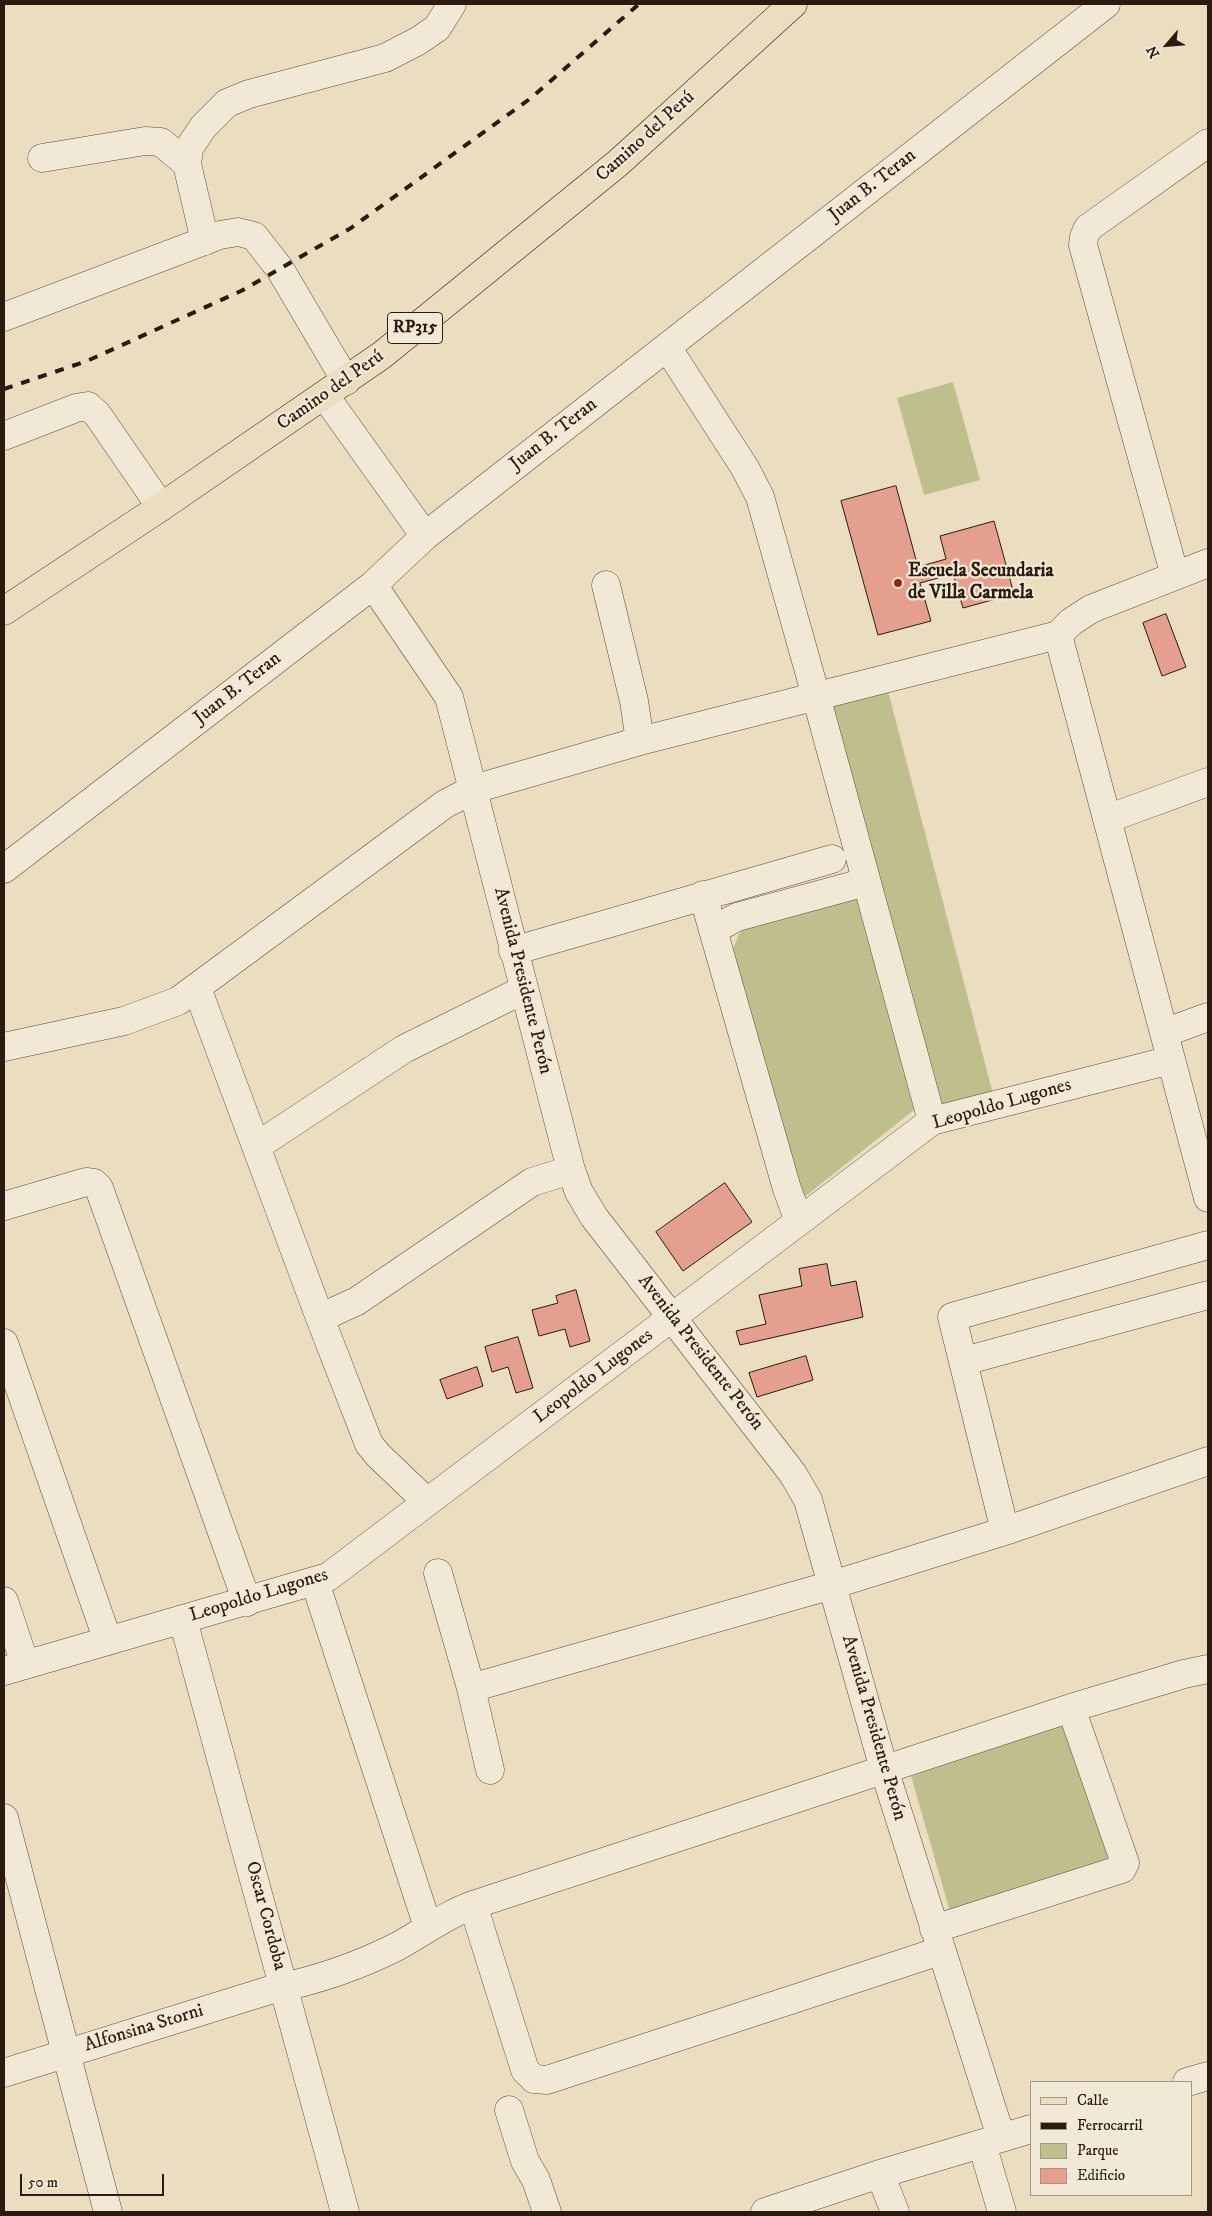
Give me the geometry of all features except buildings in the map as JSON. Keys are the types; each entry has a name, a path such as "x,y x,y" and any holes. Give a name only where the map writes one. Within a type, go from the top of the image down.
{"main road":[{"name":"Camino del Perú","path":"4,610 161,507 382,355 618,163 793,4"}],"street":[{"path":"205,241 187,164 189,148 203,127 227,103 249,94 385,58 418,41 436,28 452,4"},
{"name":"Juan B. Teran","path":"4,869 373,585 424,536 1106,4"},
{"path":"42,158 145,141 161,142 187,164"},
{"path":"1175,576 1083,245 1088,228 1208,143"},
{"path":"4,317 220,235 238,232 254,236 280,269 336,388 424,536"},
{"path":"667,347 745,468 760,497 932,1121"},
{"path":"4,436 76,408 88,406 97,414 161,507"},
{"path":"4,1047 124,1021 178,1001 445,804 474,789 640,741 1058,635 1071,622 1091,609 1208,563"},
{"name":"Avenida Presidente Perón","path":"373,585 449,696 570,1170 579,1192 594,1217 793,1474 808,1500 884,1769 937,1940 992,2141 1002,2212"},
{"path":"606,585 634,701 640,741"},
{"path":"1058,635 1208,1198"},
{"path":"1107,819 1208,782"},
{"path":"513,951 832,859"},
{"path":"713,930 737,917 866,882"},
{"path":"703,895 787,1189 799,1221"},
{"path":"197,988 369,1444 426,1501"},
{"path":"257,1146 404,1048 523,990"},
{"path":"1164,1033 1208,1017"},
{"name":"Leopoldo Lugones","path":"14,1668 315,1582 340,1570 426,1501 673,1318 932,1121 1171,1060"},
{"path":"320,1318 357,1300 532,1182 542,1177 570,1170"},
{"path":"4,1206 86,1182 94,1183 99,1188 247,1602"},
{"path":"1005,1531 952,1317 1208,1245"},
{"path":"964,1361 1208,1295"},
{"path":"4,1343 108,1641"},
{"path":"471,1688 832,1585 1005,1531 1208,1461"},
{"path":"438,1573 471,1688 490,1770"},
{"path":"315,1582 428,1927"},
{"path":"4,1601 14,1668"},
{"name":"Oscar Cordoba","path":"183,1620 345,2212"},
{"name":"Alfonsina Storni","path":"4,2073 284,1987 313,1980 389,1950 453,1912 473,1905 1071,1708 1196,1671"},
{"path":"473,1905 525,2070 534,2079 547,2080 937,1940 1122,1869 1125,1862 1071,1708"},
{"path":"4,1818 108,2212"},
{"path":"1190,2081 1208,2076"},
{"path":"509,2110 525,2161 536,2180 547,2212"},
{"path":"765,2212 880,2174 1030,2129"},
{"path":"880,2174 895,2212"}],"green space":[{"path":"953,382 980,480 924,495 897,398"},
{"path":"887,687 993,1094 939,1107 829,704"},
{"path":"858,893 914,1110 803,1198 733,949 739,934 749,924"},
{"path":"1063,1725 1111,1859 950,1912 911,1776"}],"railway":[{"path":"4,389 87,361 241,291 351,228 531,98 639,4"}],"place":[{"name":"Escuela Secundaria de Villa Carmela","path":"898,583"}]}
